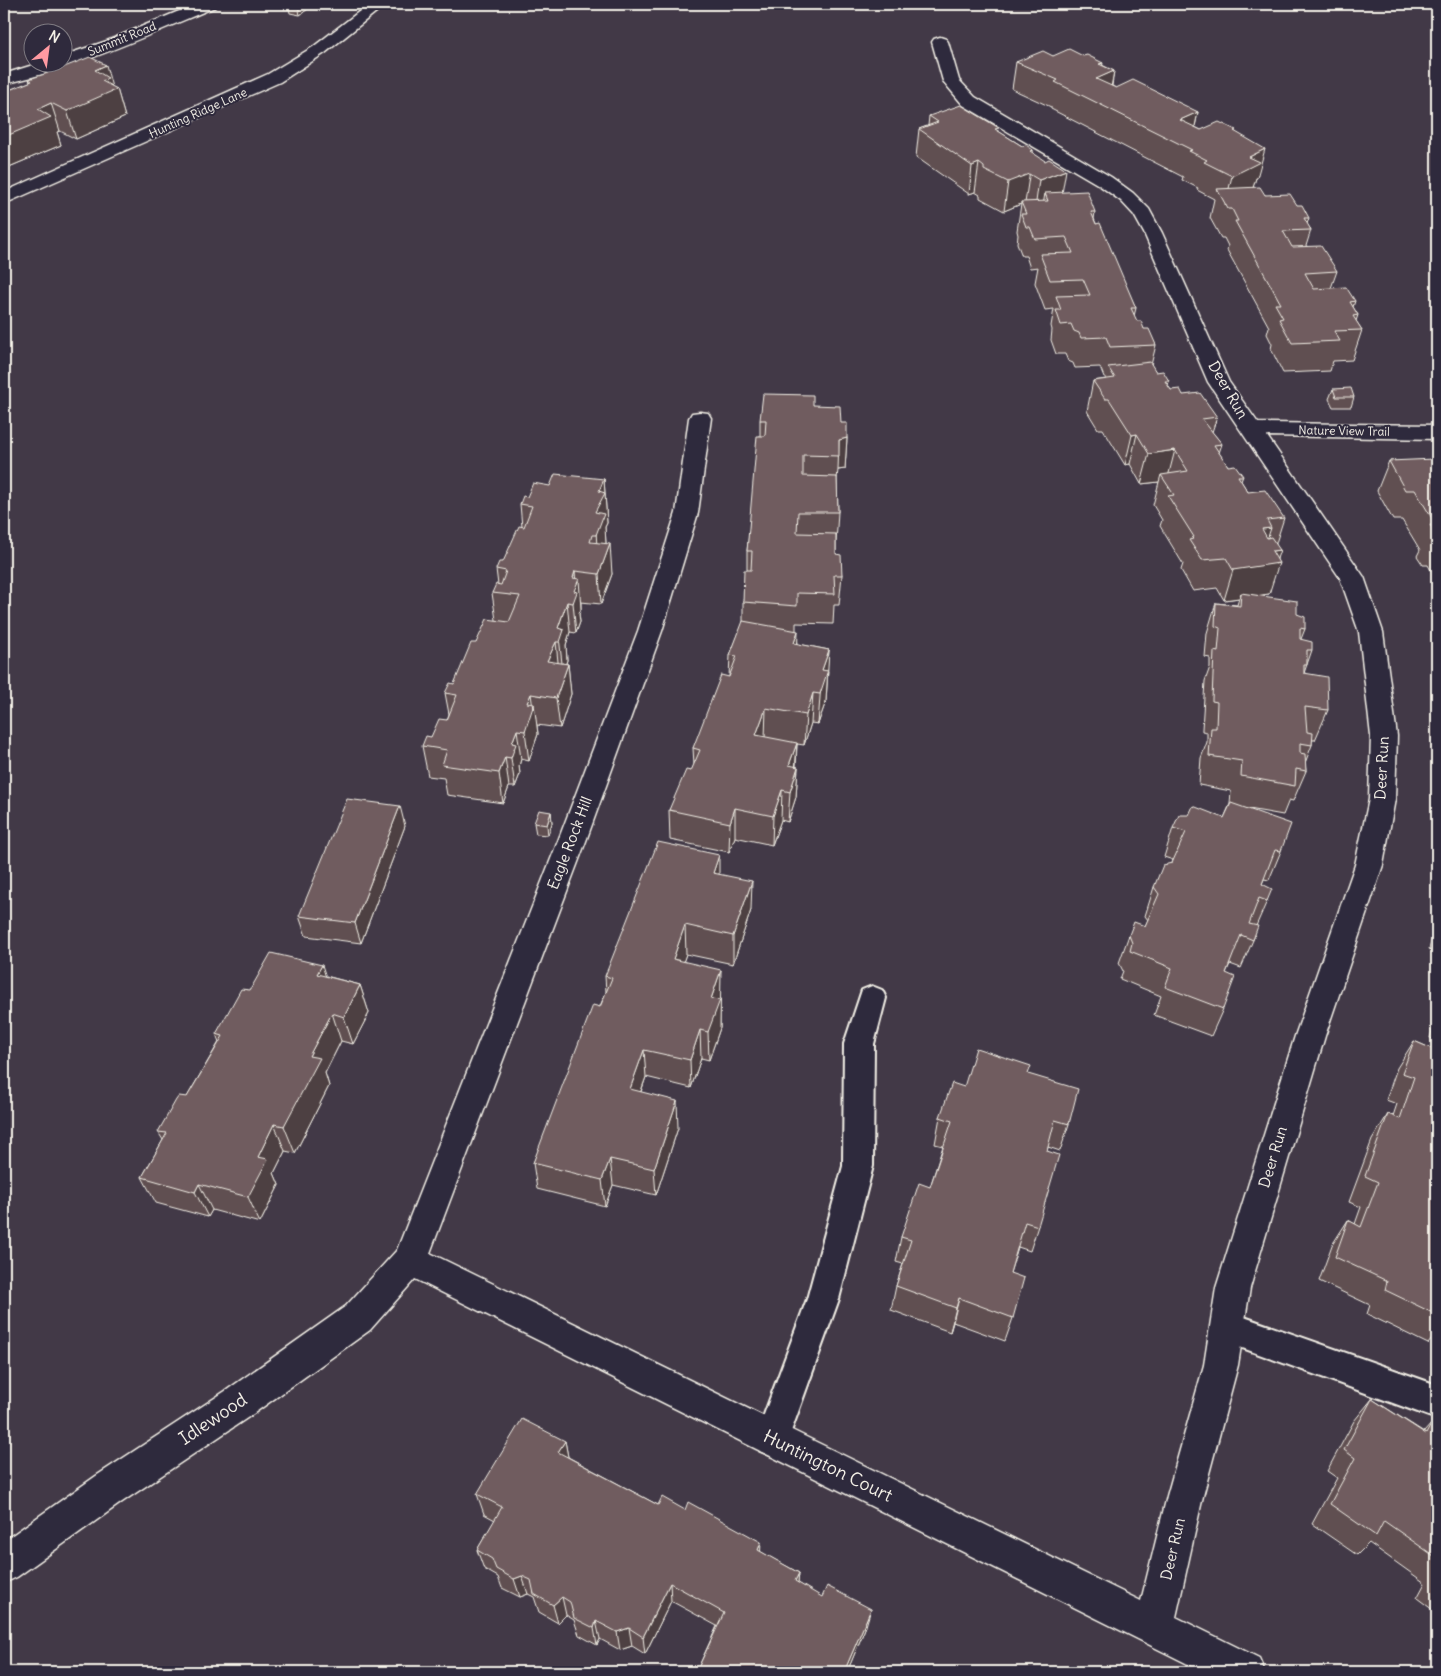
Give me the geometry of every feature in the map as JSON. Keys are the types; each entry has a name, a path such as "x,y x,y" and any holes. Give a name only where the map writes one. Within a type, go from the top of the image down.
{"street":[{"name":"Summit Road","path":"72,58 113,44 210,4"},
{"name":"Hunting Ridge Lane","path":"4,199 274,78 319,50 378,4"},
{"name":"Deer Run","path":"940,42 951,81 969,100 1105,181 1127,197 1142,213 1153,232 1219,382 1352,576 1371,632 1384,736 1382,799 1370,865 1310,1036 1233,1288 1222,1365 1185,1496 1154,1628"},
{"name":"Summit Road","path":"4,79 28,72"},
{"name":"Eagle Rock Hill","path":"410,1260 572,841 650,631 687,512 700,418"},
{"name":"Nature View Trail","path":"1250,429 1437,432"},
{"name":"Huntington Court","path":"410,1260 1154,1628 1224,1667"},
{"name":"Idlewood","path":"4,1564 108,1489 240,1402 358,1318 410,1260"}],"lane":[{"path":"772,1439 823,1299 858,1166 859,1044 872,998"},
{"path":"1227,1327 1437,1402"}],"building":[{"path":"1069,49 1083,56 1087,55 1103,63 1099,64 1114,71 1096,79 1116,88 1133,80 1198,112 1180,120 1201,130 1219,122 1236,130 1234,131 1265,149 1249,157 1260,162 1232,176 1204,162 1207,160 1189,151 1192,150 1055,82 1058,80 1016,62 1043,51 1053,56"},
{"path":"90,57 106,65 95,70 108,78 102,81 117,89 67,111 51,103 38,109 51,117 4,137 4,92 32,81 29,79 48,73 45,72 72,72 72,64"},
{"path":"961,105 999,128 995,129 1022,146 1026,145 1033,150 1030,151 1045,161 1049,159 1066,170 1039,180 1029,174 1008,182 984,170 984,167 979,163 972,166 919,129 938,122 929,116"},
{"path":"1260,187 1265,195 1290,194 1297,205 1302,205 1309,218 1304,218 1311,230 1283,231 1292,247 1321,246 1337,271 1305,273 1314,289 1346,287 1355,301 1350,302 1358,315 1353,316 1362,330 1334,331 1340,341 1292,343 1279,319 1283,318 1275,304 1281,304 1235,221 1238,221 1232,209 1228,209 1217,189"},
{"path":"1087,191 1095,212 1091,212 1096,224 1100,223 1136,308 1131,308 1137,321 1141,321 1144,329 1149,329 1156,345 1110,347 1106,337 1081,338 1079,333 1074,331 1071,324 1061,325 1056,310 1061,310 1056,296 1090,295 1083,279 1050,280 1040,254 1073,253 1066,237 1035,239 1030,227 1026,227 1021,214 1026,214 1021,202 1048,201 1045,193"},
{"path":"1150,362 1156,372 1163,371 1169,381 1165,381 1171,390 1180,389 1183,395 1200,393 1217,417 1202,419 1222,444 1214,445 1228,466 1235,465 1243,476 1238,476 1248,492 1265,490 1284,518 1267,520 1271,528 1262,529 1267,538 1271,537 1280,550 1272,551 1279,563 1233,570 1226,558 1202,560 1189,540 1194,537 1168,496 1174,495 1161,475 1188,471 1175,450 1149,454 1137,434 1132,435 1109,399 1105,399 1093,381 1115,378 1108,367"},
{"path":"1351,388 1354,397 1336,397 1333,389"},
{"path":"763,394 813,395 813,405 840,406 841,423 847,423 847,438 839,440 839,456 803,455 803,476 837,477 838,512 798,512 797,533 836,534 836,554 841,555 842,575 834,575 835,594 797,593 797,606 743,602 744,570 751,570 752,551 747,551 757,436 765,436 766,420 760,420"},
{"path":"1435,459 1437,462 1437,535 1430,525 1436,525 1415,490 1405,490 1389,461"},
{"path":"555,474 604,479 599,491 605,493 595,512 604,514 596,535 592,535 590,542 610,544 599,574 575,571 573,578 579,579 574,591 577,592 573,603 567,602 558,628 564,630 560,642 556,642 547,661 568,664 556,698 531,694 527,703 534,704 525,731 517,730 512,743 516,744 511,758 505,757 499,773 442,765 447,750 422,746 426,736 431,737 439,719 447,720 457,695 445,693 450,683 454,684 471,643 476,643 487,619 509,622 520,596 492,593 496,584 501,585 506,571 496,569 499,562 503,562 519,526 524,527 532,506 520,504 523,496 527,497 533,483 550,486"},
{"path":"1241,593 1297,601 1297,614 1305,617 1305,629 1300,628 1300,639 1312,642 1312,650 1307,650 1307,665 1304,665 1304,673 1327,677 1328,710 1305,707 1307,732 1313,733 1312,745 1300,743 1300,753 1305,754 1306,771 1296,769 1295,786 1241,776 1242,761 1209,756 1211,728 1216,728 1217,702 1212,701 1212,699 1214,651 1218,652 1220,628 1215,626 1216,603 1240,606"},
{"path":"743,621 798,631 794,643 829,650 822,670 828,671 820,694 813,693 806,715 766,708 756,735 797,743 789,765 798,767 790,792 782,790 773,816 735,808 730,823 669,810 686,770 691,771 700,750 693,748 721,675 729,677 737,656 730,655"},
{"path":"347,799 400,806 355,923 299,916"},
{"path":"1231,803 1291,824 1281,851 1275,850 1262,884 1272,889 1267,901 1259,898 1249,924 1258,926 1253,940 1241,935 1226,973 1235,977 1223,1009 1165,987 1172,968 1130,951 1132,943 1129,935 1134,922 1145,926 1159,894 1154,887 1163,865 1172,863 1186,832 1173,828 1179,815 1189,815 1193,806 1224,818"},
{"path":"539,810 551,812 547,825 534,823"},
{"path":"658,842 719,855 713,873 752,881 733,936 685,925 673,959 721,970 711,999 720,1000 708,1032 700,1030 690,1060 644,1050 630,1089 677,1101 654,1169 610,1159 602,1180 533,1163 593,1005 600,1007 612,978 605,976"},
{"path":"271,953 322,965 317,974 360,985 344,1017 332,1013 309,1056 320,1058 284,1126 274,1124 258,1157 268,1159 248,1197 199,1184 195,1192 142,1177 167,1133 158,1132 176,1100 179,1096 187,1097 223,1036 216,1034 241,989 250,990"},
{"path":"1414,1041 1437,1051 1437,1315 1385,1290 1387,1281 1335,1257 1348,1220 1361,1227 1378,1182 1365,1176 1388,1114 1400,1119 1414,1077 1402,1073"},
{"path":"976,1048 1031,1066 1028,1074 1078,1089 1069,1124 1055,1120 1047,1151 1059,1155 1038,1226 1025,1222 1010,1273 1024,1278 1013,1318 959,1298 956,1308 896,1286 911,1240 901,1237 919,1183 930,1187 952,1121 940,1117 952,1083 964,1087"},
{"path":"1372,1399 1426,1434 1432,1423 1437,1427 1437,1558 1384,1521 1376,1536 1330,1504 1355,1458 1344,1450"},
{"path":"522,1419 565,1441 558,1452 658,1505 662,1497 685,1510 688,1502 761,1542 758,1550 799,1573 795,1581 822,1597 827,1586 871,1609 844,1672 810,1672 807,1670 806,1672 705,1672 698,1668 724,1613 670,1583 643,1637 629,1628 617,1632 596,1621 594,1628 574,1618 570,1602 562,1597 553,1605 534,1594 531,1580 522,1576 514,1579 496,1569 492,1559 477,1550 502,1507 477,1494"}]}
